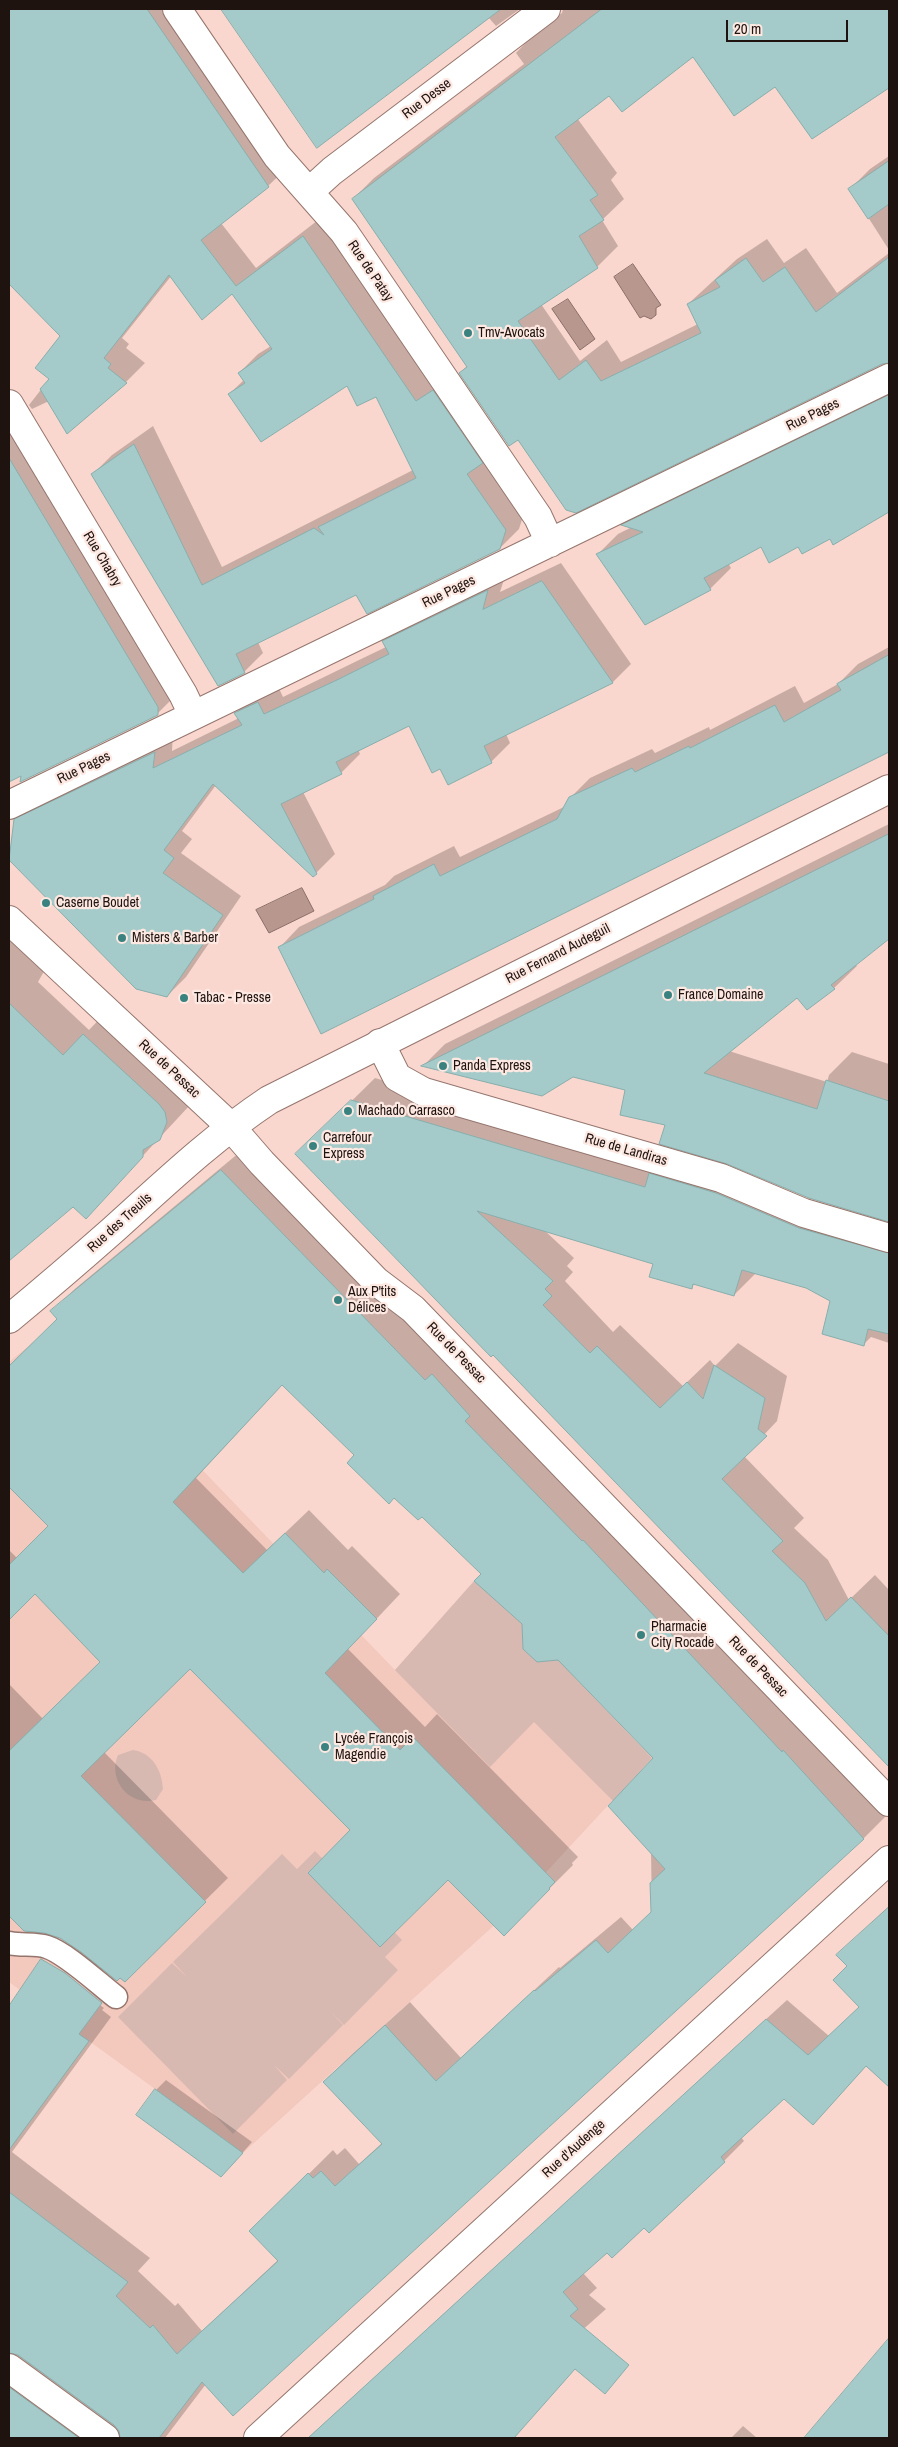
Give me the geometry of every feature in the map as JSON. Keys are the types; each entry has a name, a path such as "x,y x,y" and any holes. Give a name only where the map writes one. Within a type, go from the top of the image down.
{"street":[{"name":"Rue de Patay","path":"177,9 278,156 344,232 538,517 550,543"},
{"name":"Rue Desse","path":"310,191 332,171 546,9"},
{"name":"Rue Pages","path":"9,805 889,378"},
{"name":"Rue Chabry","path":"9,404 183,694 193,715"},
{"name":"Rue Fernand Audeguil","path":"230,1126 269,1100 380,1043 889,789"},
{"name":"Rue de Pessac","path":"9,920 230,1126 262,1163 369,1274 413,1309 889,1802"},
{"name":"Rue de Landiras","path":"380,1043 397,1077 424,1092 721,1178 804,1213 889,1238"},
{"name":"Rue des Treuils","path":"9,1319 230,1126"},
{"name":"Rue d'Audenge","path":"258,2438 889,1860"},
{"path":"9,2368 105,2438"}],"lane":[{"path":"9,1943 26,1946 46,1946 60,1953 116,1997"}],"shaded area":[{"path":"633,264 661,305 656,308 656,315 651,319 644,316 640,318 614,277"},
{"path":"568,299 595,339 580,350 552,309"},
{"path":"302,888 314,911 269,933 256,910"},
{"name":"Lycée François Magendie","path":"59,1321 395,1670 503,1550 583,1540 643,1605 576,1678 652,1758 511,1910 243,2153 89,2041 9,2150 9,2006 20,1990 9,1982 9,1362"},
{"path":"474,1581 526,1628 522,1631 523,1649 537,1662 555,1660 558,1657 576,1679 652,1758 613,1801 534,1722 490,1767 395,1670"},
{"path":"133,1750 151,1759 161,1776 163,1789 156,1800 146,1801 138,1799 123,1790 118,1782 115,1764 118,1755"},
{"path":"315,1851 402,1940 385,1957 398,1970 344,2025 330,2011 343,2025 289,2079 274,2065 287,2080 233,2134 118,2017 172,1963 187,1977 173,1962 282,1854 297,1869"}],"building":[{"path":"9,9 147,9 269,187 201,240 236,286 303,236 416,401 433,390 483,463 467,474 506,530 500,549 367,614 356,595 236,654 245,673 218,686 91,474 134,444 202,585 314,528 324,535 318,527 416,478 376,397 357,406 347,386 261,442 228,394 245,383 238,373 272,349 232,294 202,320 169,275 104,358 111,364 108,368 127,383 67,434 40,389 49,379 35,368 60,336 9,284"},
{"path":"221,9 501,9 317,148"},
{"path":"602,9 889,9 889,88 812,139 775,87 734,116 693,57 622,112 609,96 555,137 598,195 590,200 604,220 579,236 598,268 518,321 559,380 586,360 601,381 701,333 687,304 720,287 715,280 746,258 763,282 785,267 816,312 889,257 889,363 882,364 576,513 566,510 518,440 509,446 459,373 467,367 352,199"},
{"path":"889,161 889,204 868,219 848,189"},
{"path":"889,395 889,512 833,545 830,539 802,554 798,547 769,563 761,547 704,578 711,590 645,625 596,554 643,532 621,525"},
{"path":"9,458 158,707 158,715 20,782 21,776 9,782"},
{"path":"542,581 613,683 484,746 492,763 448,785 440,769 432,773 409,726 336,762 342,774 281,804 317,874 313,877 213,784 164,850 174,858 163,873 223,915 167,997 136,989 9,860 14,819 155,752 153,768 242,725 234,713 258,702 264,714 339,679 389,654 382,641 488,590 483,609"},
{"path":"889,655 889,752 321,1034 278,947 374,899 373,896 434,864 440,876 557,819 569,797 632,768 635,772 689,746 690,748 775,705 784,722 841,690 837,684"},
{"path":"889,834 889,939 831,985 835,989 807,1010 797,998 704,1073 817,1109 826,1080 889,1101 889,1222 809,1198 727,1164 659,1144 665,1125 620,1115 625,1090 573,1077 542,1096 421,1066"},
{"path":"9,1003 63,1055 83,1034 159,1104 165,1112 167,1122 160,1140 143,1150 143,1157 86,1219 73,1207 9,1261"},
{"path":"351,1100 645,1187 649,1173 716,1193 799,1228 889,1253 889,1334 868,1329 864,1346 822,1334 830,1301 806,1288 742,1270 734,1296 693,1284 692,1289 649,1277 653,1264 477,1211 553,1281 545,1289 552,1296 543,1305 590,1353 597,1346 660,1408 687,1382 703,1399 714,1365 765,1398 758,1429 767,1436 722,1479 783,1541 772,1551 805,1583 826,1621 851,1597 889,1636 889,1767 493,1355 491,1357 295,1154"},
{"path":"221,1170 425,1380 432,1374 470,1416 465,1421 583,1540 782,1752 783,1750 864,1839 233,2416 202,2382 159,2438 120,2438 119,2431 114,2425 18,2355 9,2353 9,2192 128,2282 116,2296 150,2328 153,2325 177,2354 278,2261 249,2231 308,2173 313,2178 321,2171 335,2186 382,2144 323,2082 385,2025 436,2081 534,1990 596,1940 608,1953 651,1912 650,1883 665,1869 608,1806 653,1758 558,1660 537,1662 523,1649 522,1624 474,1581 481,1574 422,1517 418,1520 394,1498 389,1504 347,1463 354,1455 282,1385 173,1502 243,1573 285,1533 324,1573 327,1569 377,1619 325,1673 400,1750 413,1737 555,1882 504,1936 448,1880 380,1947 308,1873 350,1830 190,1669 81,1776 206,1902 125,1982 120,1978 117,1981 60,1938 44,1933 24,1931 9,1916 9,1751 100,1662 35,1594 9,1620 9,1565 48,1526 9,1487 9,1366 57,1319 50,1311"},
{"path":"889,1907 889,2087 866,2066 813,2125 784,2099 721,2157 725,2162 649,2233 644,2228 612,2258 607,2253 563,2292 578,2309 570,2316 629,2365 605,2394 575,2369 514,2438 308,2438 766,2019 808,2055 859,2007 833,1980 847,1966 836,1955"},
{"path":"41,1959 65,1973 102,2003 79,2034 89,2041 9,2150 9,2006"},
{"path":"155,2089 243,2153 221,2177 136,2115"},
{"path":"889,2338 889,2438 804,2438"},
{"path":"9,2387 79,2438 9,2438"}],"place":[{"name":"Tmv-Avocats","path":"468,333"},
{"name":"Caserne Boudet","path":"46,903"},
{"name":"Misters & Barber","path":"122,938"},
{"name":"France Domaine","path":"668,995"},
{"name":"Tabac - Presse","path":"184,998"},
{"name":"Panda Express","path":"443,1066"},
{"name":"Machado Carrasco","path":"348,1111"},
{"name":"Carrefour Express","path":"313,1146"},
{"name":"Aux P'tits Délices","path":"338,1300"},
{"name":"Pharmacie City Rocade","path":"641,1635"},
{"name":"Lycée François Magendie","path":"325,1747"}]}
